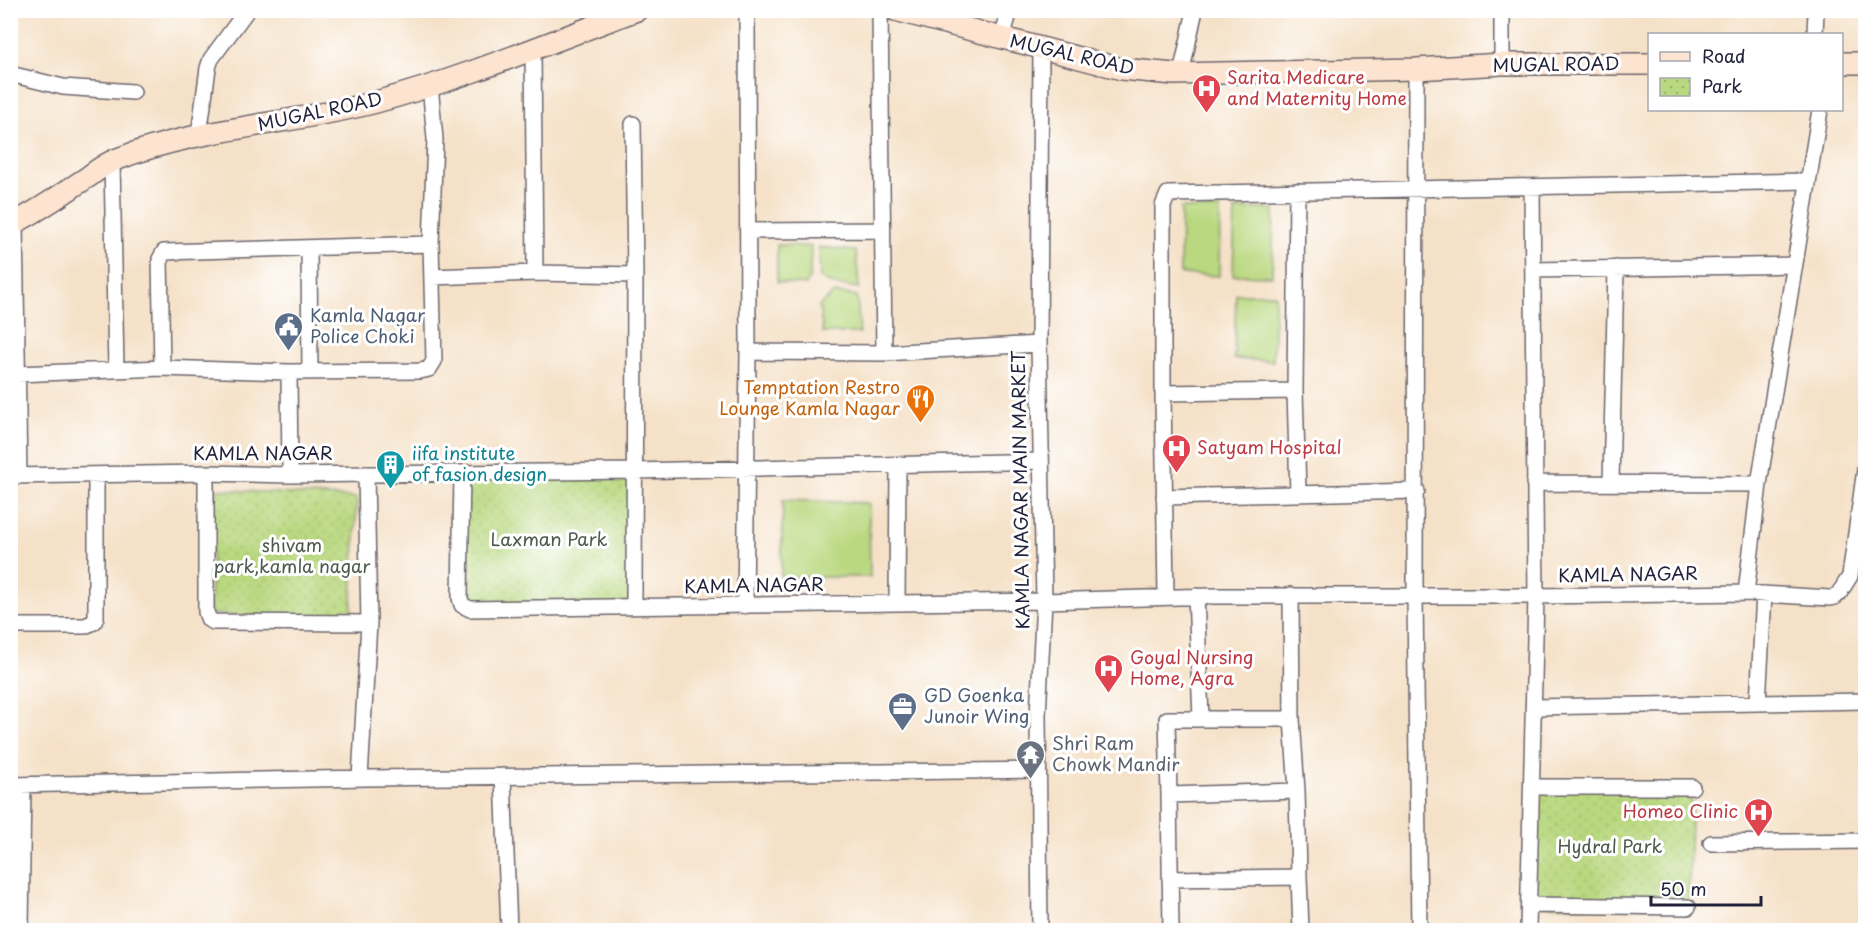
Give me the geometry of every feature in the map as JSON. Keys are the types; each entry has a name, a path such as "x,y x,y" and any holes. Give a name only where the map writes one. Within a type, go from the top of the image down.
{"street":[{"path":"199,135 211,59 247,10"},
{"name":"MUGAL ROAD","path":"13,224 112,161 172,140 302,119 375,102 430,86 637,10"},
{"path":"746,606 747,10"},
{"path":"880,10 884,353"},
{"name":"MUGAL ROAD","path":"895,10 1122,69 1181,74 1416,69 1502,64 1648,64"},
{"path":"1002,39 1010,10"},
{"path":"1181,74 1195,10"},
{"path":"1502,10 1502,64"},
{"path":"1815,33 1816,10"},
{"path":"533,48 535,273"},
{"name":"KAMLA NAGAR MAIN MARKET","path":"1040,930 1038,715 1044,601 1039,344 1041,49"},
{"path":"1843,63 1866,63"},
{"path":"1416,69 1415,597 1419,930"},
{"path":"10,74 63,87 133,92"},
{"path":"17,374 162,368 289,372 420,371 429,369 434,361 431,244 435,139 430,86"},
{"path":"1746,593 1759,484 1820,111"},
{"path":"633,124 634,607"},
{"path":"112,161 116,370"},
{"path":"1166,597 1163,206 1166,196 1172,192 1532,188 1808,181"},
{"path":"1528,930 1536,596 1533,483 1532,188"},
{"path":"1297,191 1295,391 1298,493"},
{"path":"13,224 17,374 15,476"},
{"path":"748,231 882,230"},
{"path":"162,368 160,259 162,253 431,244"},
{"path":"309,249 310,372"},
{"path":"1533,270 1794,265"},
{"path":"1611,483 1616,268"},
{"path":"432,277 535,273 635,275"},
{"path":"748,352 884,353 1039,344"},
{"path":"289,372 290,475"},
{"path":"1163,393 1295,391"},
{"name":"KAMLA NAGAR","path":"15,476 206,473 462,474 1041,461"},
{"path":"1858,577 1866,462"},
{"path":"897,603 898,465"},
{"path":"206,473 206,612 212,622 369,623"},
{"path":"360,778 369,623 366,474"},
{"name":"KAMLA NAGAR","path":"462,474 460,598 465,608 470,609 1291,595 1415,597 1746,593 1830,598 1835,597 1858,577"},
{"path":"10,626 85,626 94,622 96,617 96,475"},
{"path":"1533,483 1759,484"},
{"path":"1164,497 1417,491"},
{"path":"1758,703 1764,594"},
{"path":"1291,595 1292,719 1297,791 1301,930"},
{"path":"1196,596 1201,718"},
{"path":"1533,707 1866,701"},
{"path":"1171,930 1167,718 1292,719"},
{"path":"21,930 17,785 360,778 1038,770"},
{"path":"503,776 509,930"},
{"path":"1532,787 1692,787"},
{"path":"1169,795 1297,791"},
{"path":"1711,843 1866,842"},
{"path":"1171,879 1299,877"},
{"path":"1529,905 1688,907"}],"green space":[{"path":"1181,208 1220,209 1219,276 1180,274"},
{"path":"1235,209 1274,209 1272,276 1233,275"},
{"path":"777,245 811,246 810,276 806,285 777,282"},
{"path":"819,247 856,251 859,288 834,285 820,278"},
{"path":"834,293 857,296 860,333 823,333 819,306"},
{"path":"1236,294 1275,294 1273,361 1234,359"},
{"name":"Laxman Park","path":"634,471 634,607 467,609 462,474"},
{"name":"shivam park,kamla nagar","path":"213,489 357,498 351,620 210,614"},
{"path":"783,500 869,503 870,577 781,577"},
{"name":"Hydral Park","path":"1532,787 1692,787 1688,907 1529,905"}],"place":[{"name":"Sarita Medicare and Maternity Home","path":"1206,114"},
{"name":"Kamla Nagar Police Choki","path":"289,352"},
{"name":"Temptation Restro Lounge Kamla Nagar","path":"921,424"},
{"name":"Satyam Hospital","path":"1176,474"},
{"name":"iifa institute of fasion design","path":"391,490"},
{"name":"Goyal Nursing Home, Agra","path":"1109,694"},
{"name":"GD Goenka Junoir Wing","path":"903,732"},
{"name":"Shri Ram Chowk Mandir","path":"1031,780"},
{"name":"Homeo Clinic","path":"1759,838"}]}
